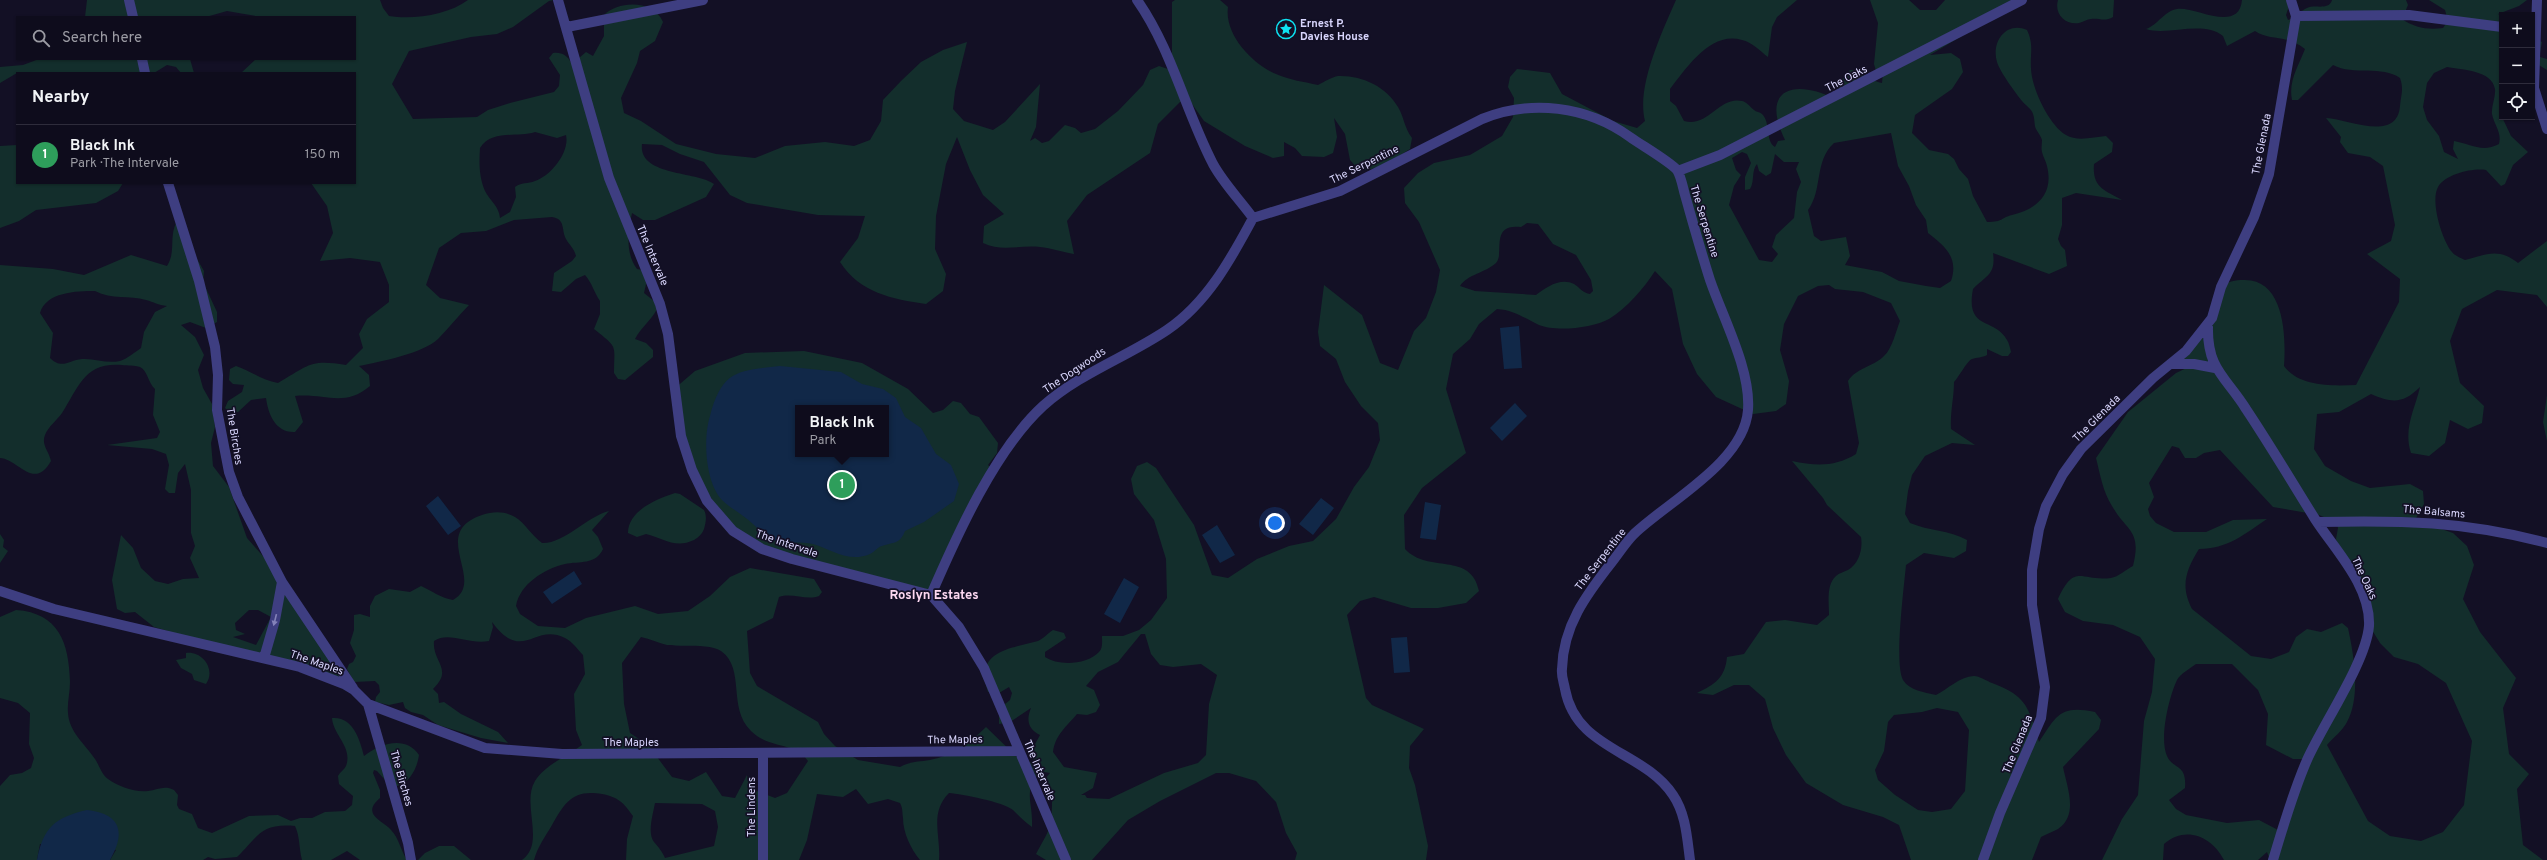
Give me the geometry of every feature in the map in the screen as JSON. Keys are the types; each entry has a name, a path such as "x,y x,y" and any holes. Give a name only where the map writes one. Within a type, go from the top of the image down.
{"street":[{"path":"129,0 133,16"},
{"name":"The Intervale","path":"558,0 567,27 609,178 660,304 668,334 681,436 692,470 707,501 733,531 762,549 792,559 931,595 959,627 972,647 1066,860"},
{"path":"567,27 703,0"},
{"path":"1137,0 1169,57 1213,164 1226,185 1253,218"},
{"name":"The Oaks","path":"1678,171 1720,155 2022,0"},
{"path":"2291,0 2296,16 2408,15 2499,27"},
{"path":"2535,21 2537,0"},
{"name":"The Glenada","path":"1983,860 2000,813 2041,718 2045,687 2032,605 2032,570 2038,529 2046,506 2063,474 2082,449 2153,378 2172,364 2208,327 2226,275 2260,203 2269,174 2296,16"},
{"path":"2535,31 2547,32"},
{"path":"2534,48 2534,88 2547,129"},
{"path":"142,60 145,72"},
{"name":"The Serpentine","path":"1253,218 1340,190 1482,119 1494,114 1525,108 1546,107 1590,115 1616,127 1678,171 1710,278 1743,371 1748,396 1747,418 1742,432 1730,452 1633,535 1585,597 1568,629 1562,670 1567,703 1579,724 1597,740 1654,773 1673,795 1685,821 1690,860"},
{"name":"The Birches","path":"168,184 199,281 215,347 218,375 217,410 229,472 238,497 282,582 354,690"},
{"name":"The Dogwoods","path":"931,595 976,501 994,470 1026,424 1054,397 1106,362 1167,330 1182,318 1206,294 1226,266 1253,218"},
{"name":"The Oaks","path":"2208,327 2210,354 2215,368 2245,407 2356,582 2366,606 2368,628 2360,656 2302,771 2273,860"},
{"path":"2172,364 2194,364 2215,368"},
{"name":"The Balsams","path":"2317,522 2394,520 2453,524 2515,534 2547,543"},
{"path":"264,658 275,620 282,582"},
{"name":"The Maples","path":"0,591 54,609 264,658 320,674 354,690 368,704 457,739 485,748 544,754 763,754 1018,751"},
{"name":"The Birches","path":"368,704 408,843 411,860"},
{"name":"The Lindens","path":"763,754 763,860"}],"green space":[{"path":"87,0 380,0 383,8 389,16 419,17 441,13 468,0 554,0 549,1 513,27 497,34 471,37 409,51 392,84 413,119 477,117 488,110 554,92 559,86 560,75 549,58 553,53 564,55 572,64 586,52 593,56 604,36 604,15 610,10 618,7 627,5 644,6 658,15 663,22 655,41 640,51 637,63 621,98 624,113 641,121 676,144 716,154 755,158 785,146 825,142 854,146 870,140 881,121 883,100 901,81 921,62 943,50 967,42 955,91 953,109 964,121 993,130 1005,122 1040,84 1036,127 1030,141 1035,138 1042,143 1049,141 1065,125 1075,128 1081,133 1095,129 1118,111 1143,85 1150,70 1159,66 1168,69 1172,52 1172,2 1175,0 1220,0 1228,7 1230,27 1235,37 1249,56 1258,63 1281,76 1318,85 1338,76 1355,77 1372,83 1387,93 1393,100 1400,111 1407,130 1412,138 1410,149 1392,160 1373,169 1359,170 1350,160 1345,134 1334,118 1337,137 1333,153 1324,157 1302,156 1295,148 1284,142 1284,156 1273,158 1245,146 1204,121 1192,104 1180,102 1158,124 1150,153 1087,195 1067,221 1074,254 1040,247 1003,248 990,246 983,243 984,226 1004,214 983,195 970,170 957,137 946,164 936,216 935,249 946,274 943,291 926,304 889,297 867,288 857,281 840,262 858,238 865,216 818,215 747,203 730,195 704,162 680,154 662,145 642,144 643,154 649,162 658,167 705,180 714,184 706,197 655,220 643,220 632,213 629,227 629,249 633,263 637,269 642,270 647,280 644,293 654,301 657,309 635,339 646,343 653,350 653,357 625,380 618,379 614,373 613,348 608,340 594,329 600,314 600,301 585,275 576,279 561,292 552,291 554,273 572,261 576,256 566,239 561,222 552,217 514,220 486,231 461,233 439,248 426,285 440,298 469,305 438,339 423,349 412,353 359,366 369,375 370,386 361,393 343,398 295,396 303,422 295,432 282,429 278,426 271,416 266,398 251,400 238,412 230,412 225,408 228,401 242,392 244,385 233,384 229,380 230,369 236,366 267,380 278,383 304,368 317,363 346,365 363,348 359,334 367,319 389,302 389,285 380,262 350,258 320,261 333,233 327,206 312,184 356,184 356,72 242,72 255,60 356,60 356,16 255,16 227,11 210,16 85,16","holes":["535,132 557,138 566,135 565,149 553,169 541,178 515,187 516,197 510,212 500,218 498,210 487,195 483,186 480,170 480,148 485,142 498,136 528,134"]},
{"path":"1676,0 1797,0 1777,17 1772,27 1768,57 1746,41 1730,39 1720,41 1700,53 1670,89 1670,101 1676,106 1684,121 1692,122 1700,120 1727,103 1734,101 1745,102 1755,111 1762,114 1765,118 1770,141 1775,147 1778,141 1785,140 1778,123 1776,109 1779,99 1785,92 1794,89 1806,89 1836,99 1839,83 1850,70 1855,70 1877,82 1882,83 1883,72 1876,71 1874,64 1878,23 1870,0 1909,0 1920,10 1936,10 1945,0 2022,0 1930,55 1951,53 1960,59 1963,72 1952,89 1915,115 1912,133 1929,150 1948,154 1954,159 1959,169 1968,179 1973,196 1987,222 1999,221 2008,216 2029,209 2036,204 2042,199 2046,192 2049,176 2047,164 2043,156 2042,140 2035,127 2032,112 2004,76 1997,62 1996,47 2002,35 2007,31 2013,28 2027,30 2031,45 2031,69 2034,86 2042,106 2060,130 2066,135 2075,138 2106,136 2113,143 2112,152 2094,164 2094,172 2097,183 2100,187 2122,200 2076,193 2062,198 2062,225 2058,239 2061,246 2065,250 2067,266 2049,274 1993,253 1994,260 1992,270 1973,289 1973,311 1977,318 1982,322 1996,328 2002,333 2008,341 2011,352 2008,356 2002,356 1987,349 1987,355 1970,360 1954,382 1951,429 1975,445 1952,443 1925,456 1912,475 1905,514 1910,523 1924,528 1953,534 1967,540 1966,551 1954,558 1924,553 1906,565 1900,625 1899,658 1900,671 1906,684 1913,689 1936,695 1963,679 1974,676 2004,688 2020,698 2025,705 2029,712 2039,742 2055,719 2067,711 2083,710 2095,712 2101,720 2099,729 2063,767 2070,800 2068,816 2058,829 2041,837 2032,860 1911,860 1899,825 1883,817 1843,805 1806,783 1786,755 1773,728 1765,699 1749,685 1734,685 1713,695 1697,693 1709,687 1718,680 1724,670 1727,657 1744,654 1766,622 1785,620 1817,625 1829,615 1829,589 1833,580 1837,575 1848,570 1855,564 1861,551 1861,537 1827,505 1823,498 1792,461 1809,464 1825,464 1841,461 1856,454 1859,443 1848,381 1855,373 1880,360 1887,353 1892,344 1900,321 1891,303 1863,292 1835,289 1829,285 1818,286 1798,296 1784,324 1780,350 1789,381 1786,404 1776,411 1753,414 1716,397 1697,374 1683,344 1672,289 1655,271 1646,284 1629,303 1609,319 1602,322 1584,327 1564,329 1546,327 1514,313 1497,309 1479,324 1470,339 1453,354 1446,389 1466,453 1422,488 1404,515 1405,549 1414,556 1425,560 1448,564 1467,571 1474,579 1479,591 1466,603 1438,608 1411,608 1374,597 1360,601 1347,615 1366,698 1372,705 1424,729 1410,746 1409,768 1415,785 1428,846 1426,860 1295,860 1297,853 1286,833 1276,802 1256,781 1229,773 1216,773 1160,801 1128,820 1092,860 1046,860 1036,854 1047,834 1050,824 1052,801 1045,797 1044,780 1050,773 1039,771 1031,786 1030,792 1032,827 1013,810 1001,804 949,793 939,809 937,825 939,860 920,860 917,856 906,835 900,803 888,799 868,804 856,789 843,797 817,794 807,840 799,860 626,860 627,839 633,816 623,804 616,799 608,795 592,793 577,796 571,799 561,810 542,842 534,860 522,860 529,853 532,844 533,834 530,801 531,790 535,781 550,765 582,745 576,730 574,694 585,674 583,655 575,646 568,639 554,634 521,641 512,640 503,634 492,622 493,627 489,641 482,642 446,637 434,641 434,648 442,671 442,676 439,682 433,689 438,694 439,703 444,702 461,714 498,732 508,743 481,738 438,725 423,715 411,712 405,708 403,702 389,705 375,702 376,697 380,692 379,685 375,681 354,682 347,669 349,664 353,662 356,656 350,643 354,630 354,615 360,614 370,617 370,606 375,596 389,589 410,592 421,586 453,600 462,592 464,581 458,545 459,533 467,523 486,514 499,512 507,514 519,520 542,543 559,539 600,514 609,511 592,530 598,537 603,549 600,554 592,560 557,566 534,579 522,591 518,598 516,606 520,614 538,626 565,628 586,618 635,606 658,614 688,611 710,596 730,577 750,568 814,579 822,592 819,596 809,598 789,595 779,597 773,618 747,631 750,673 757,686 818,722 824,734 835,746 858,760 900,767 911,763 938,758 961,748 986,727 1017,757 1034,764 1033,748 1040,735 1033,730 1029,724 1028,720 1031,708 1010,722 999,724 999,709 1010,700 1012,693 1009,687 999,693 988,692 985,678 986,668 990,660 997,654 1038,641 1053,630 1064,633 1066,638 1045,652 1045,657 1057,662 1065,663 1087,660 1099,652 1102,647 1102,636 1123,636 1139,630 1151,620 1167,598 1166,559 1154,520 1134,494 1131,479 1137,466 1147,462 1156,468 1194,525 1212,575 1228,578 1257,559 1289,546 1313,541 1336,519 1354,487 1369,467 1380,440 1378,423 1361,406 1345,382 1336,359 1320,346 1318,332 1324,285 1362,315 1380,363 1398,370 1414,331 1426,318 1436,292 1440,270 1419,222 1405,203 1404,188 1418,173 1434,163 1470,155 1502,136 1513,117 1514,98 1508,87 1510,77 1517,69 1550,73 1562,94 1613,121 1637,128 1645,121 1643,107 1647,76 1658,43","holes":["1891,133 1898,166 1909,186 1916,205 1926,220 1928,233 1945,248 1952,259 1953,273 1951,281 1940,288 1926,286 1899,281 1882,272 1845,265 1850,256 1846,237 1821,241 1814,236 1808,210 1816,194 1821,167 1828,150 1834,143","1742,152 1747,154 1751,163 1745,177 1745,190 1750,189 1754,170 1757,164 1759,171 1766,176 1771,173 1775,154 1784,162 1799,162 1796,169 1801,182 1797,192 1794,218 1776,235 1772,247 1778,254 1772,262 1759,260 1729,205 1734,186 1741,175 1736,170 1732,158","1527,223 1538,224 1553,244 1576,255 1591,280 1593,291 1590,294 1569,282 1559,282 1549,286 1536,295 1475,291 1460,286 1467,279 1496,263 1498,259 1501,234 1511,227 1521,227","1141,634 1145,634 1151,654 1160,665 1173,667 1201,664 1217,675 1209,704 1206,755 1198,763 1164,773 1109,799 1087,798 1085,795 1081,795 1093,788 1097,773 1064,767 1053,752 1059,736 1077,714 1087,715 1096,712 1100,705 1094,690 1086,686 1098,672 1118,662","641,637 673,646 710,647 721,651 733,668 740,711 744,721 751,731 766,741 796,751 803,755 808,761 787,793 775,798 749,788 747,775 735,798 722,796 706,772 689,781 672,777 648,745 630,733 624,704 622,663","1937,708 1958,712 1969,730 1965,791 1951,809 1932,812 1918,810 1895,795 1878,780 1875,770 1884,751 1888,722 1894,715 1922,712","655,803 702,804 715,811 718,827 714,846 665,858 662,851 652,838 651,823"]},
{"path":"2058,0 2114,0 2113,17 2105,20 2090,19 2079,23 2069,22 2062,18 2059,14 2057,5"},
{"path":"2242,0 2291,0 2286,15 2288,20 2307,8 2325,6 2332,0 2406,0 2408,5 2402,19 2417,26 2437,29 2443,28 2448,21 2445,10 2429,0 2527,0 2519,6 2503,12 2499,12 2498,14 2499,120 2503,120 2511,136 2528,152 2513,165 2505,184 2501,186 2486,170 2467,171 2453,175 2442,182 2438,187 2435,201 2438,220 2444,239 2455,255 2465,260 2486,254 2499,254 2505,255 2518,263 2547,241 2547,307 2537,295 2497,290 2462,309 2450,341 2460,383 2484,406 2482,423 2468,429 2450,420 2445,443 2429,456 2411,453 2409,444 2409,427 2420,387 2414,393 2403,399 2391,400 2371,394 2339,412 2317,414 2314,449 2325,466 2351,481 2370,488 2410,484 2423,491 2424,504 2415,520 2453,533 2467,546 2474,565 2463,599 2480,632 2516,678 2503,708 2509,754 2529,774 2517,789 2523,845 2543,860 2270,860 2267,852 2258,860 2224,860 2213,845 2206,840 2198,836 2181,835 2172,838 2164,844 2163,860 2102,860 2122,819 2138,795 2144,721 2152,692 2155,659 2140,637 2113,625 2083,621 2065,612 2058,599 2069,581 2074,577 2080,576 2101,579 2111,578 2133,566 2136,545 2132,532 2118,515 2106,495 2096,458 2128,412 2176,373 2193,365 2172,364 2189,349 2198,338 2217,294 2228,282 2244,280 2258,282 2268,289 2275,299 2283,326 2285,354 2284,366 2290,373 2298,378 2317,384 2356,385 2399,302 2400,279 2367,254 2391,241 2395,225 2383,166 2370,157 2348,153 2340,142 2341,137 2326,118 2370,126 2390,124 2397,117 2400,106 2402,89 2400,78 2385,72 2350,70 2333,65 2298,100 2292,100 2291,93 2293,80 2305,49 2298,44 2285,39 2266,36 2255,31 2227,46 2223,36 2215,31 2206,29 2155,31 2146,29 2168,12 2177,9 2185,9 2215,16 2225,17 2233,15 2239,10","holes":["2447,67 2482,74 2493,83 2495,92 2492,114 2499,132 2500,140 2499,144 2487,148 2476,147 2454,141 2453,149 2458,159 2444,152 2439,136 2427,120 2423,107 2427,83 2434,73","2172,446 2179,448 2185,458 2196,458 2204,453 2220,450 2273,507 2319,515 2336,522 2338,528 2336,539 2342,558 2368,611 2372,630 2380,643 2394,657 2418,664 2446,683 2472,741 2464,805 2443,832 2421,841 2390,836 2368,821 2327,745 2347,722 2354,700 2354,663 2348,628 2342,623 2321,632 2307,629 2296,637 2289,652 2271,659 2251,656 2192,609 2186,593 2186,578 2199,549 2218,546 2235,540 2267,519 2233,520 2206,532 2174,532 2156,523 2150,516 2148,509 2154,497 2149,483","2196,664 2232,664 2258,690 2268,714 2266,745 2293,759 2307,759 2278,830 2259,820 2227,823 2186,815 2176,809 2169,800 2185,788 2185,780 2182,771 2167,756 2165,748 2164,739 2168,707 2178,678"]},
{"path":"2535,38 2542,42 2540,53 2537,56 2547,59 2547,70 2537,64 2535,66"},
{"path":"36,60 190,60 194,72 180,72 176,67 167,65 156,72 16,72 16,74 0,83 0,67 23,65"},
{"path":"16,145 16,184 122,184 118,191 96,203 36,210 19,221 0,228 0,146"},
{"path":"176,223 204,271 203,282 217,312 217,322 206,328 190,322 181,325 195,337 204,355 198,370 203,388 212,404 215,427 211,443 213,466 229,487 247,538 270,564 280,582 262,655 172,635 168,631 154,627 135,612 125,613 117,609 112,580 121,535 133,548 141,568 155,581 168,584 183,579 199,578 190,558 195,546 191,533 191,490 185,464 178,473 175,493 169,493 165,489 169,465 166,454 152,449 107,445 157,438 160,432 153,415 155,389 143,369 136,366 109,365 91,372 84,378 62,413 46,432 44,442 51,461 45,470 38,473 32,473 0,458 0,265 53,269 84,275 131,255 167,266 170,261","holes":["79,291 95,291 108,296 140,299 167,306 155,312 144,332 141,348 123,360 110,362 82,359 62,364 54,362 50,358 53,333 40,313 43,306 48,301 63,294","249,610 258,610 271,617 256,645 233,637 245,634 236,630 235,623"]},
{"path":"804,351 862,363 908,389 933,413 943,410 953,401 961,403 970,414 979,417 998,443 997,453 988,465 994,470 931,595 792,559 733,531 692,470 674,389 695,371 745,353"},
{"path":"2547,395 2547,441 2543,422"},
{"path":"675,493 680,494 704,510 706,517 705,524 699,537 687,542 675,543 646,534 637,537 628,533 629,525 638,512 652,502"},
{"path":"0,534 4,540 3,547 8,551 0,563"},
{"path":"282,582 354,690 264,658"},
{"path":"16,610 31,612 42,617 52,624 59,632 64,643 69,668 69,720 74,732 95,759 106,777 116,784 132,790 143,791 164,788 174,790 178,795 177,805 179,809 192,814 198,828 212,833 249,816 278,815 291,821 300,818 312,818 325,812 345,811 352,805 353,796 339,784 338,776 346,766 347,753 333,724 332,718 339,718 350,725 358,736 364,756 370,751 393,743 407,745 414,749 419,755 417,765 409,778 402,784 397,786 385,780 377,771 374,770 373,773 380,790 380,798 374,804 372,809 373,813 375,817 394,833 407,860 360,860 347,851 331,860 302,860 298,834 295,826 283,826 267,829 261,833 237,857 215,859 208,857 203,860 110,860 116,850 40,844 37,860 0,860 0,786 10,775 22,773 31,768 34,758 29,744 30,713 18,703 0,698 0,617"},
{"path":"186,653 198,655 206,662 209,668 209,679 206,684 194,680 192,674 181,668 176,660 186,658"},
{"path":"439,846 454,846 471,860 418,860 425,853"}],"water":[{"path":"1519,326 1522,368 1504,369 1500,328"},
{"path":"780,366 841,372 862,384 883,389 896,398 905,417 921,428 936,454 951,465 959,484 954,501 924,522 905,531 899,540 880,547 872,553 862,556 855,557 841,555 813,544 781,542 767,536 722,500 716,492 712,482 707,460 706,448 708,425 720,389 726,381 734,376 753,369"},
{"path":"1515,403 1527,416 1502,441 1490,428"},
{"path":"438,496 461,526 448,535 426,506"},
{"path":"1321,498 1334,508 1313,535 1299,524"},
{"path":"1425,502 1441,505 1436,540 1420,538"},
{"path":"1217,525 1235,555 1220,563 1202,535"},
{"path":"574,571 582,584 552,604 543,592"},
{"path":"1124,578 1139,587 1120,623 1104,614"},
{"path":"1407,637 1410,672 1394,673 1391,638"},
{"path":"87,810 98,812 107,816 113,820 117,826 119,833 118,841 110,860 37,860 43,839 53,825 67,816"}],"place":[{"name":"Ernest P. Davies House","path":"1286,29"},
{"name":"Black Ink","path":"842,485"}],"district":[{"name":"Roslyn Estates","path":"934,594"}]}
